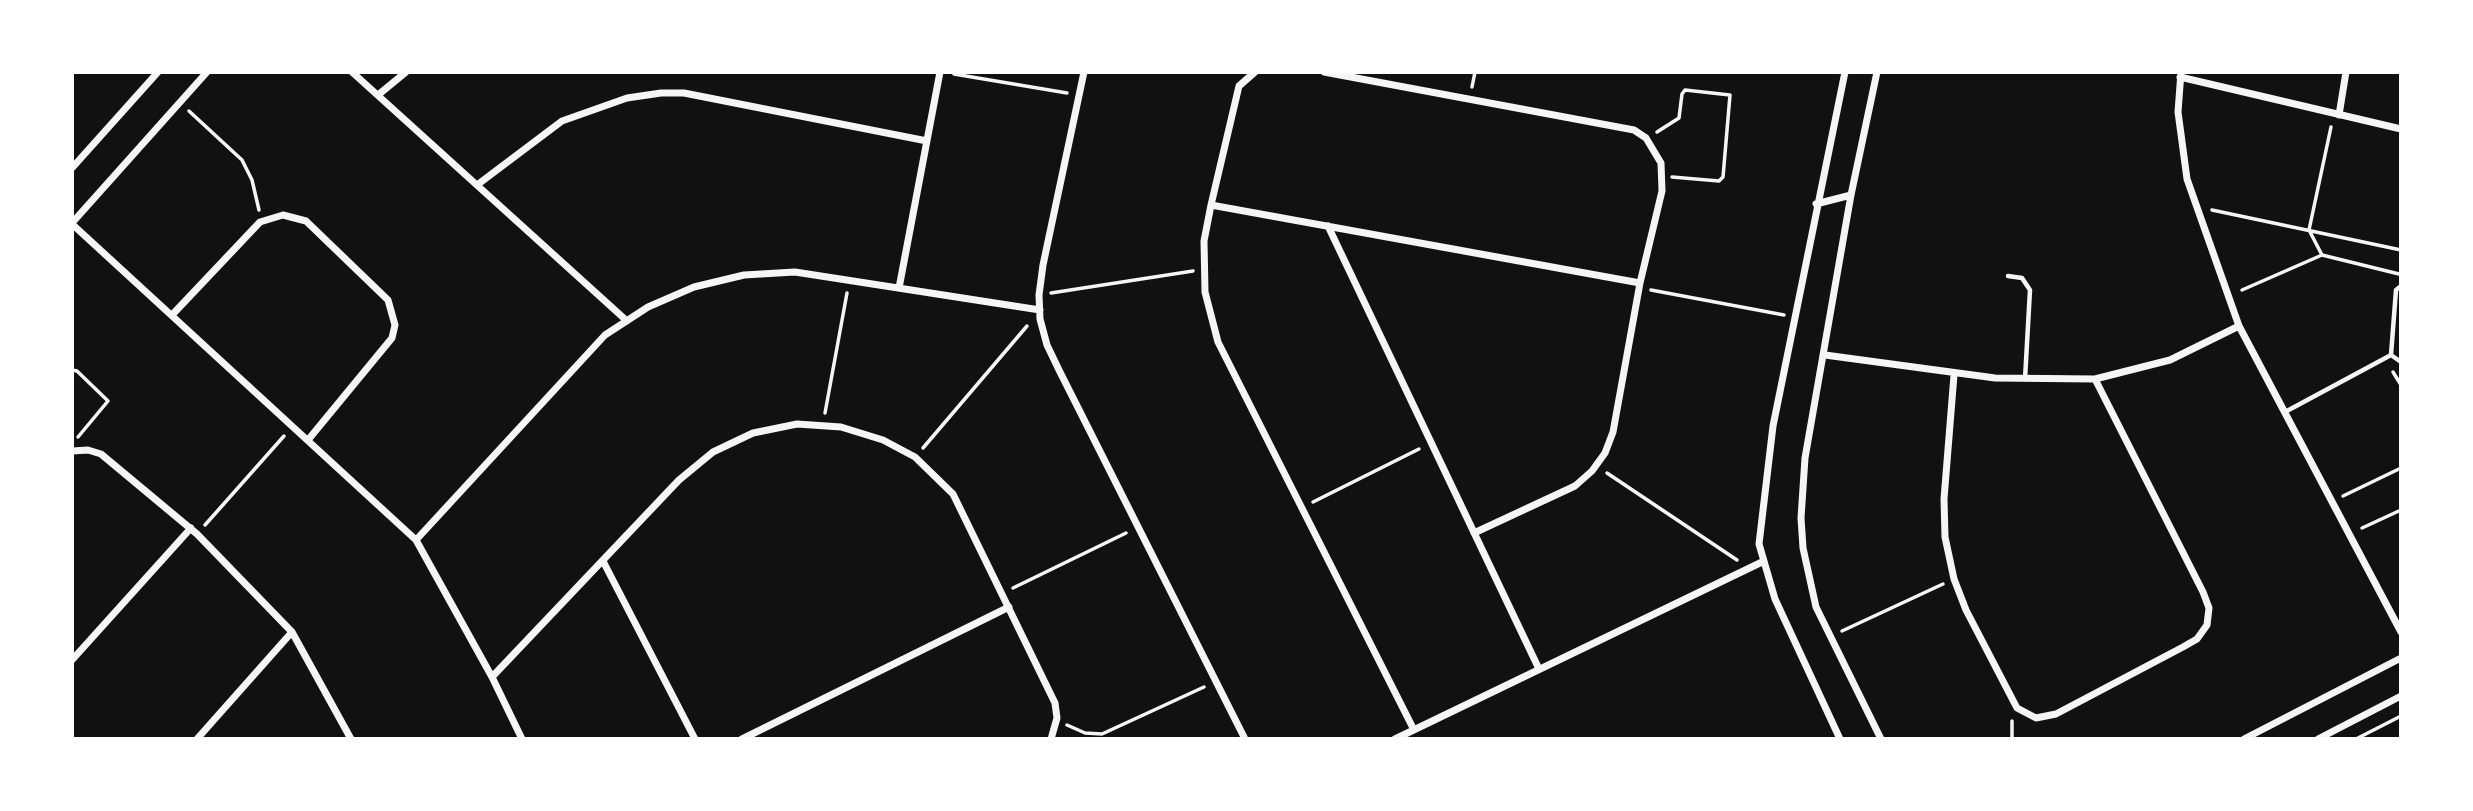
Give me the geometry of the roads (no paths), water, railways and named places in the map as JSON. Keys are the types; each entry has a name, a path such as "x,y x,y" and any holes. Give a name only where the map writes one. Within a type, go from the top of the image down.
{"street":[{"path":"72,168 158,72"},
{"path":"207,72 72,224 416,540 492,677 522,739"},
{"path":"352,72 627,321"},
{"path":"378,95 406,72"},
{"path":"900,288 940,72"},
{"path":"1084,72 1039,295 1047,345 1245,739"},
{"path":"1255,72 1239,86 1211,205 1204,241 1205,292 1218,341 1414,730"},
{"path":"1324,72 1634,130 1646,138 1661,163 1663,177 1613,432 1596,466 1575,486 1474,533"},
{"path":"1840,739 1782,615 1762,562 1760,535 1773,426 1797,317 1816,204 1845,72"},
{"path":"1877,72 1851,195 1805,458 1801,518 1808,578 1816,607 1881,739"},
{"path":"2336,114 2346,72"},
{"path":"2401,129 2181,75 2180,145 2197,207 2239,326 2401,632"},
{"path":"477,185 562,121 627,98 661,93 684,93 927,141"},
{"path":"1816,204 1851,195"},
{"path":"1211,205 1640,285"},
{"path":"172,315 260,222 283,215 306,221 388,300 394,312 392,338 308,440"},
{"path":"1328,226 1539,668"},
{"path":"416,540 605,335 648,307 694,287 744,275 795,272 1040,310"},
{"path":"1825,355 1954,374 2025,379 2095,379 2170,360 2239,326"},
{"path":"1954,374 1944,499 1945,537 1954,579 1966,610 2017,708 2036,718 2056,714 2197,639 2207,625 2209,608 2203,592 2095,379"},
{"path":"492,677 604,563 679,480 713,452 753,433 797,424 841,427 884,440 915,457 953,494 1055,703 1057,718 1051,739"},
{"path":"72,452 88,450 101,454 197,534 292,632 351,739"},
{"path":"72,660 191,528"},
{"path":"1395,739 1762,562"},
{"path":"604,563 695,739"},
{"path":"742,739 1009,607"},
{"path":"197,739 292,632"},
{"path":"2244,739 2401,659"},
{"path":"2318,739 2401,696"}],"lane":[{"path":"2008,276 2022,278 2030,290 2025,379"},
{"path":"2391,355 2396,290 2401,286"},
{"path":"2391,355 2401,362"},
{"path":"2285,412 2391,355"}]}
